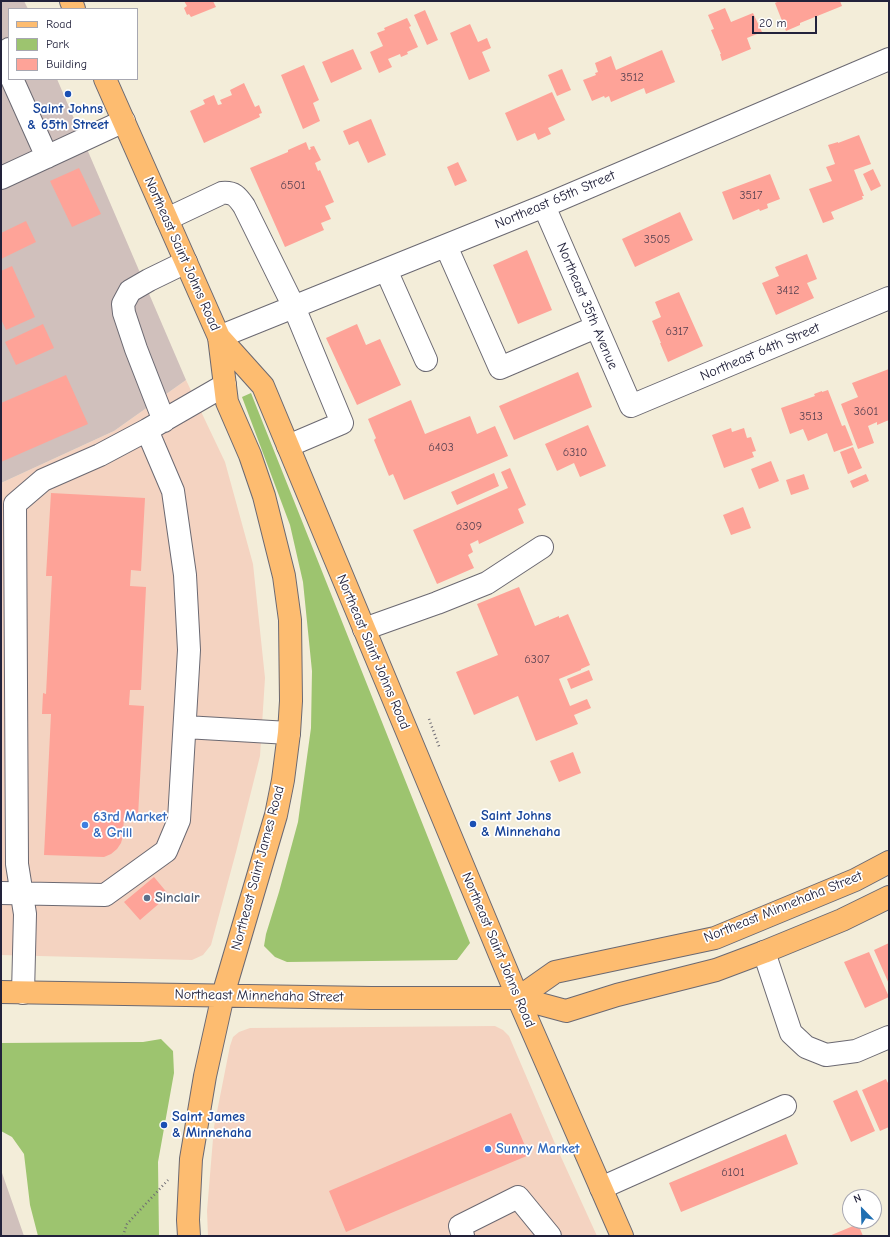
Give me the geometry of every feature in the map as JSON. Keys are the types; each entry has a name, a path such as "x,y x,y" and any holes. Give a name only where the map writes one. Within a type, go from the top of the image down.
{"main road":[{"name":"Northeast Saint Johns Road","path":"105,80 220,337 263,386 518,998 622,1236"},
{"name":"Northeast Saint James Road","path":"189,1236 188,1220 191,1159 196,1121 222,995 276,815 283,780 289,733 291,701 290,620 284,576 264,496 250,456 227,402 220,337"},
{"name":"Northeast Minnehaha Street","path":"518,998 555,972 715,938 855,880 889,862"},
{"name":"Northeast Minnehaha Street","path":"1,992 371,998 518,998 566,1011 617,995 716,970 842,920 889,897"}],"street":[{"path":"8,50 5,52 4,61 8,70"},
{"name":"Northeast 65th Street","path":"220,337 544,206 889,59"},
{"path":"12,80 47,157"},
{"path":"1,178 124,121"},
{"path":"167,219 222,193 230,192 238,197 244,206 294,307 342,423 288,446"},
{"name":"Northeast 35th Avenue","path":"544,206 631,406"},
{"path":"446,246 500,368 596,327"},
{"path":"11,893 105,895 166,851 179,820 189,650 185,575 173,491 136,349 124,313 123,304 130,291 186,262"},
{"path":"386,270 426,360"},
{"name":"Northeast 64th Street","path":"631,406 889,298"},
{"path":"23,992 25,914 11,893 17,864 9,661 8,542 15,504 42,480 100,456 156,426 225,385"},
{"path":"364,628 437,603 487,583 542,547"},
{"path":"185,727 289,733"},
{"path":"764,952 791,1033 806,1047 826,1055 856,1051 889,1037"},
{"path":"601,1188 785,1106"},
{"path":"463,1236 460,1226 518,1197 550,1236"}],"path":[{"path":"123,1236 127,1224 160,1187 191,1159"}],"shaded area":[{"path":"1,1 24,1 28,8 8,8 8,80 57,80 186,380 114,431 1,483"},
{"path":"186,380 225,462 253,564 265,678 260,756 211,945 203,955 192,960 1,955 1,483 114,431"},
{"path":"495,1026 503,1030 509,1036 556,1146 597,1236 208,1236 207,1211 214,1127 230,1046 233,1037 239,1032 250,1028"},
{"path":"1,1170 24,1236 1,1236"}],"green space":[{"path":"251,393 470,943 457,960 287,962 275,957 264,946 266,934 298,822 311,728 312,671 303,582 290,525 242,397"},
{"path":"161,1039 173,1051 174,1073 158,1162 159,1236 38,1236 30,1205 24,1154 12,1137 1,1131 1,1043 143,1042"}],"building":[{"path":"184,1 213,1 216,7 191,17 189,14 187,15 184,8 187,6"},
{"path":"779,1 840,1 842,6 800,23 800,25 786,31 775,3"},
{"path":"725,8 731,22 753,13 762,32 747,38 751,49 722,61 721,54 711,30 714,29 708,15"},
{"path":"425,10 438,40 427,45 414,15"},
{"path":"407,18 411,26 409,27 418,47 407,52 408,54 401,57 400,54 388,59 392,67 379,73 370,52 383,46 377,33 385,30 384,28"},
{"path":"470,24 478,42 487,38 491,48 482,52 490,71 469,80 450,33"},
{"path":"353,49 362,69 331,83 322,62"},
{"path":"662,50 675,82 646,94 644,88 611,102 609,96 605,98 604,96 592,101 583,80 596,75 595,73 598,72 595,63 611,56 616,70"},
{"path":"304,65 319,100 313,103 320,121 303,129 281,75"},
{"path":"562,69 571,90 557,96 548,75"},
{"path":"244,83 255,107 259,105 262,113 259,114 260,117 204,143 190,111 205,104 203,100 214,95 218,105 222,104 220,100 232,95 230,90"},
{"path":"552,92 565,120 548,128 551,134 538,140 535,133 517,141 505,113"},
{"path":"371,119 386,155 368,163 358,141 349,145 343,131"},
{"path":"859,135 871,164 854,170 864,196 862,196 863,199 831,212 834,219 823,223 809,189 832,181 826,167 835,164 828,145"},
{"path":"306,142 309,150 311,149 310,147 314,146 321,160 315,163 318,171 320,170 334,202 325,206 331,219 321,223 324,230 285,247 250,168 288,152 288,150"},
{"path":"458,162 467,181 455,186 447,167"},
{"path":"79,168 101,214 72,227 50,181"},
{"path":"873,169 881,186 871,191 863,174"},
{"path":"770,174 780,199 767,204 768,208 760,211 759,209 733,220 722,192"},
{"path":"680,212 693,240 635,267 622,239"},
{"path":"26,221 36,242 1,259 1,233"},
{"path":"527,250 552,310 518,324 493,265"},
{"path":"807,254 817,279 807,283 814,298 776,315 762,283 779,276 775,267"},
{"path":"12,266 35,317 6,330 1,319 1,271"},
{"path":"679,292 703,346 668,362 652,321 661,317 655,302"},
{"path":"43,324 54,348 16,365 5,342"},
{"path":"357,324 366,345 380,339 401,385 357,405 326,338"},
{"path":"889,369 889,420 877,425 877,422 868,426 874,443 858,449 841,404 858,397 852,383"},
{"path":"578,372 592,407 514,440 499,406"},
{"path":"66,375 88,424 1,462 1,403"},
{"path":"828,390 842,426 845,425 853,445 834,452 827,433 808,441 803,429 790,434 781,408 815,396 814,394"},
{"path":"411,400 425,434 470,416 477,434 495,426 508,456 404,500 393,474 389,476 374,440 376,438 368,419"},
{"path":"588,425 606,466 580,477 574,463 557,471 545,444"},
{"path":"731,428 732,432 744,428 747,438 751,437 756,451 752,452 754,457 724,468 712,435"},
{"path":"853,447 862,468 848,474 840,452"},
{"path":"771,461 779,481 759,489 751,469"},
{"path":"510,468 526,505 518,509 524,523 479,544 478,540 470,544 473,552 468,555 474,568 437,584 413,530 508,488 501,472"},
{"path":"494,473 499,486 457,505 451,492"},
{"path":"804,474 809,489 791,495 786,480"},
{"path":"866,474 869,481 853,488 850,481"},
{"path":"51,493 145,498 141,571 131,570 130,586 146,587 141,690 130,690 129,705 144,706 138,816 124,815 123,836 121,843 111,854 104,857 44,855 51,714 42,714 43,693 46,694 52,576 46,576"},
{"path":"743,507 751,528 731,535 723,515"},
{"path":"519,587 535,626 568,614 590,665 559,679 570,706 587,699 591,708 574,715 578,724 536,741 518,696 474,715 456,672 498,655 477,604"},
{"path":"589,670 593,680 571,689 567,679"},
{"path":"573,752 581,773 559,782 550,761"},
{"name":"Sinclair","path":"154,877 169,895 140,920 124,902"},
{"path":"889,943 889,984 874,950"},
{"path":"869,952 889,997 865,1008 844,962"},
{"path":"886,1079 889,1085 889,1127 880,1131 862,1090"},
{"path":"857,1090 875,1131 851,1142 833,1101"},
{"path":"511,1113 529,1155 346,1232 329,1191"},
{"path":"786,1134 798,1164 681,1212 669,1183"},
{"path":"846,1229 860,1229 863,1236 829,1236"}],"place":[{"name":"Saint Johns & 65th Street","path":"68,94"},
{"name":"Saint Johns & Minnehaha","path":"473,824"},
{"name":"63rd Market & Grill","path":"85,825"},
{"name":"Sinclair","path":"147,898"},
{"name":"Saint James & Minnehaha","path":"164,1125"},
{"name":"Sunny Market","path":"488,1149"}]}
